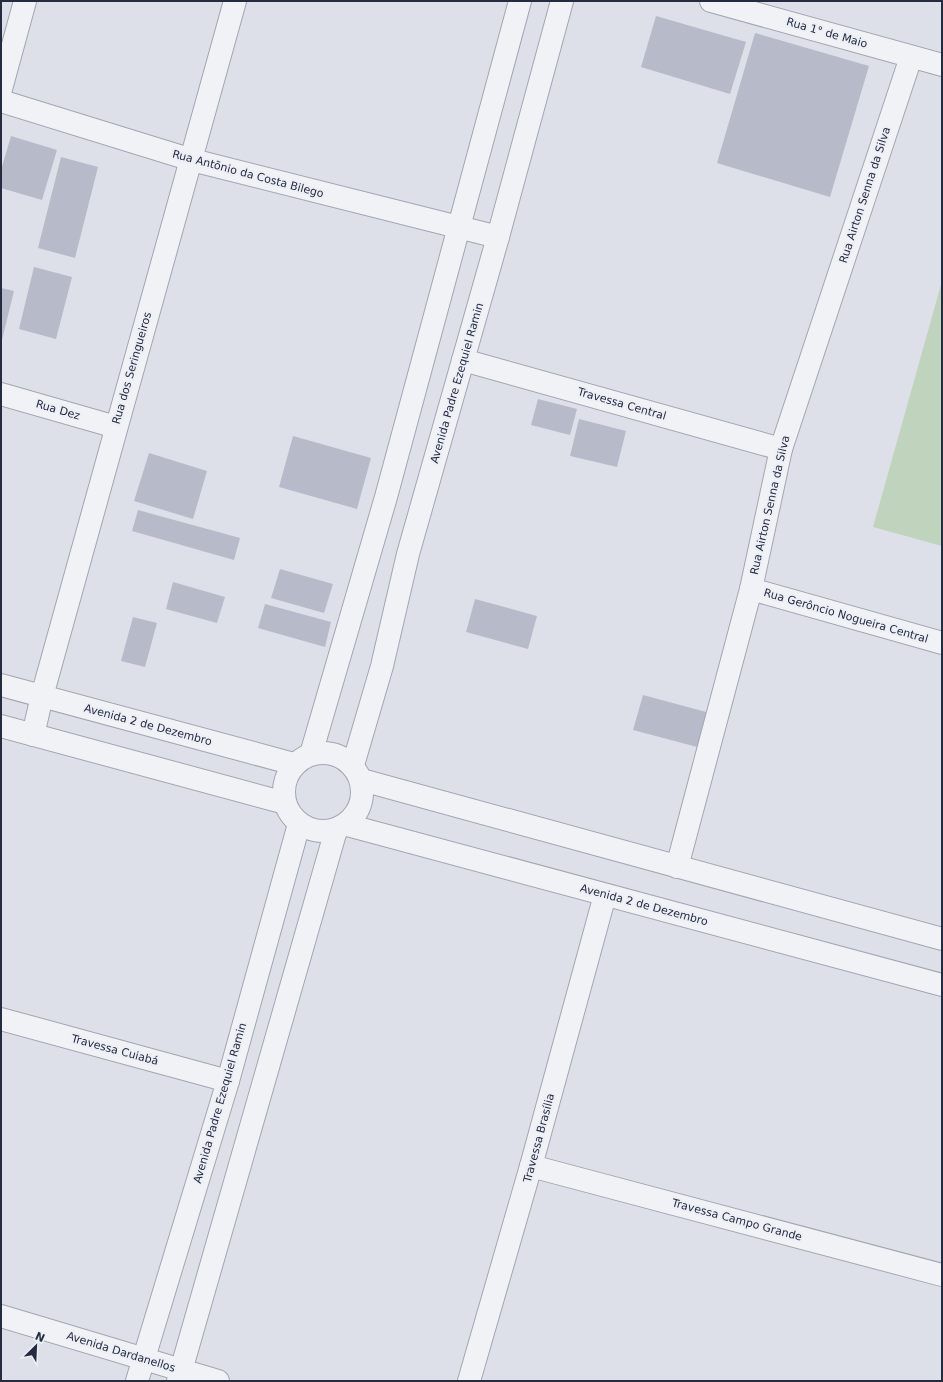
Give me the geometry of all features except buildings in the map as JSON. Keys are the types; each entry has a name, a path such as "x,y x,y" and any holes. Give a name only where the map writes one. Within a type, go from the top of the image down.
{"street":[{"path":"1,89 26,1"},
{"name":"Rua dos Seringueiros","path":"33,735 42,696 116,427 192,160 235,1"},
{"path":"341,828 323,832 299,824 290,815 285,803 286,776 302,759 386,497 520,1"},
{"name":"Avenida Padre Ezequiel Ramin","path":"358,773 408,554 498,238 562,1"},
{"name":"Rua 1° de Maio","path":"712,1 942,65"},
{"name":"Rua Airton Senna da Silva","path":"677,867 751,589 781,449 911,57"},
{"name":"Rua Antõnio da Costa Bilego","path":"1,101 192,160 498,238"},
{"name":"Travessa Central","path":"463,360 781,449"},
{"name":"Rua Dez","path":"1,394 116,427"},
{"name":"Rua Gerôncio Nogueira Central","path":"751,589 942,642"},
{"name":"Avenida 2 de Dezembro","path":"1,685 302,759"},
{"path":"1,726 285,803"},
{"path":"302,759 345,758 358,773 677,867 942,939"},
{"path":"180,1376 341,828 362,805 358,773"},
{"name":"Avenida Padre Ezequiel Ramin","path":"137,1381 143,1357 228,1081 299,824"},
{"name":"Avenida 2 de Dezembro","path":"341,828 605,895 942,985"},
{"name":"Travessa Brasília","path":"469,1381 531,1166 605,895"},
{"name":"Travessa Cuiabá","path":"1,1019 228,1081"},
{"name":"Travessa Campo Grande","path":"531,1166 942,1275"},
{"name":"Avenida Dardanellos","path":"1,1316 143,1357 180,1376 218,1381"}],"green space":[{"path":"942,281 942,546 873,527"}]}
